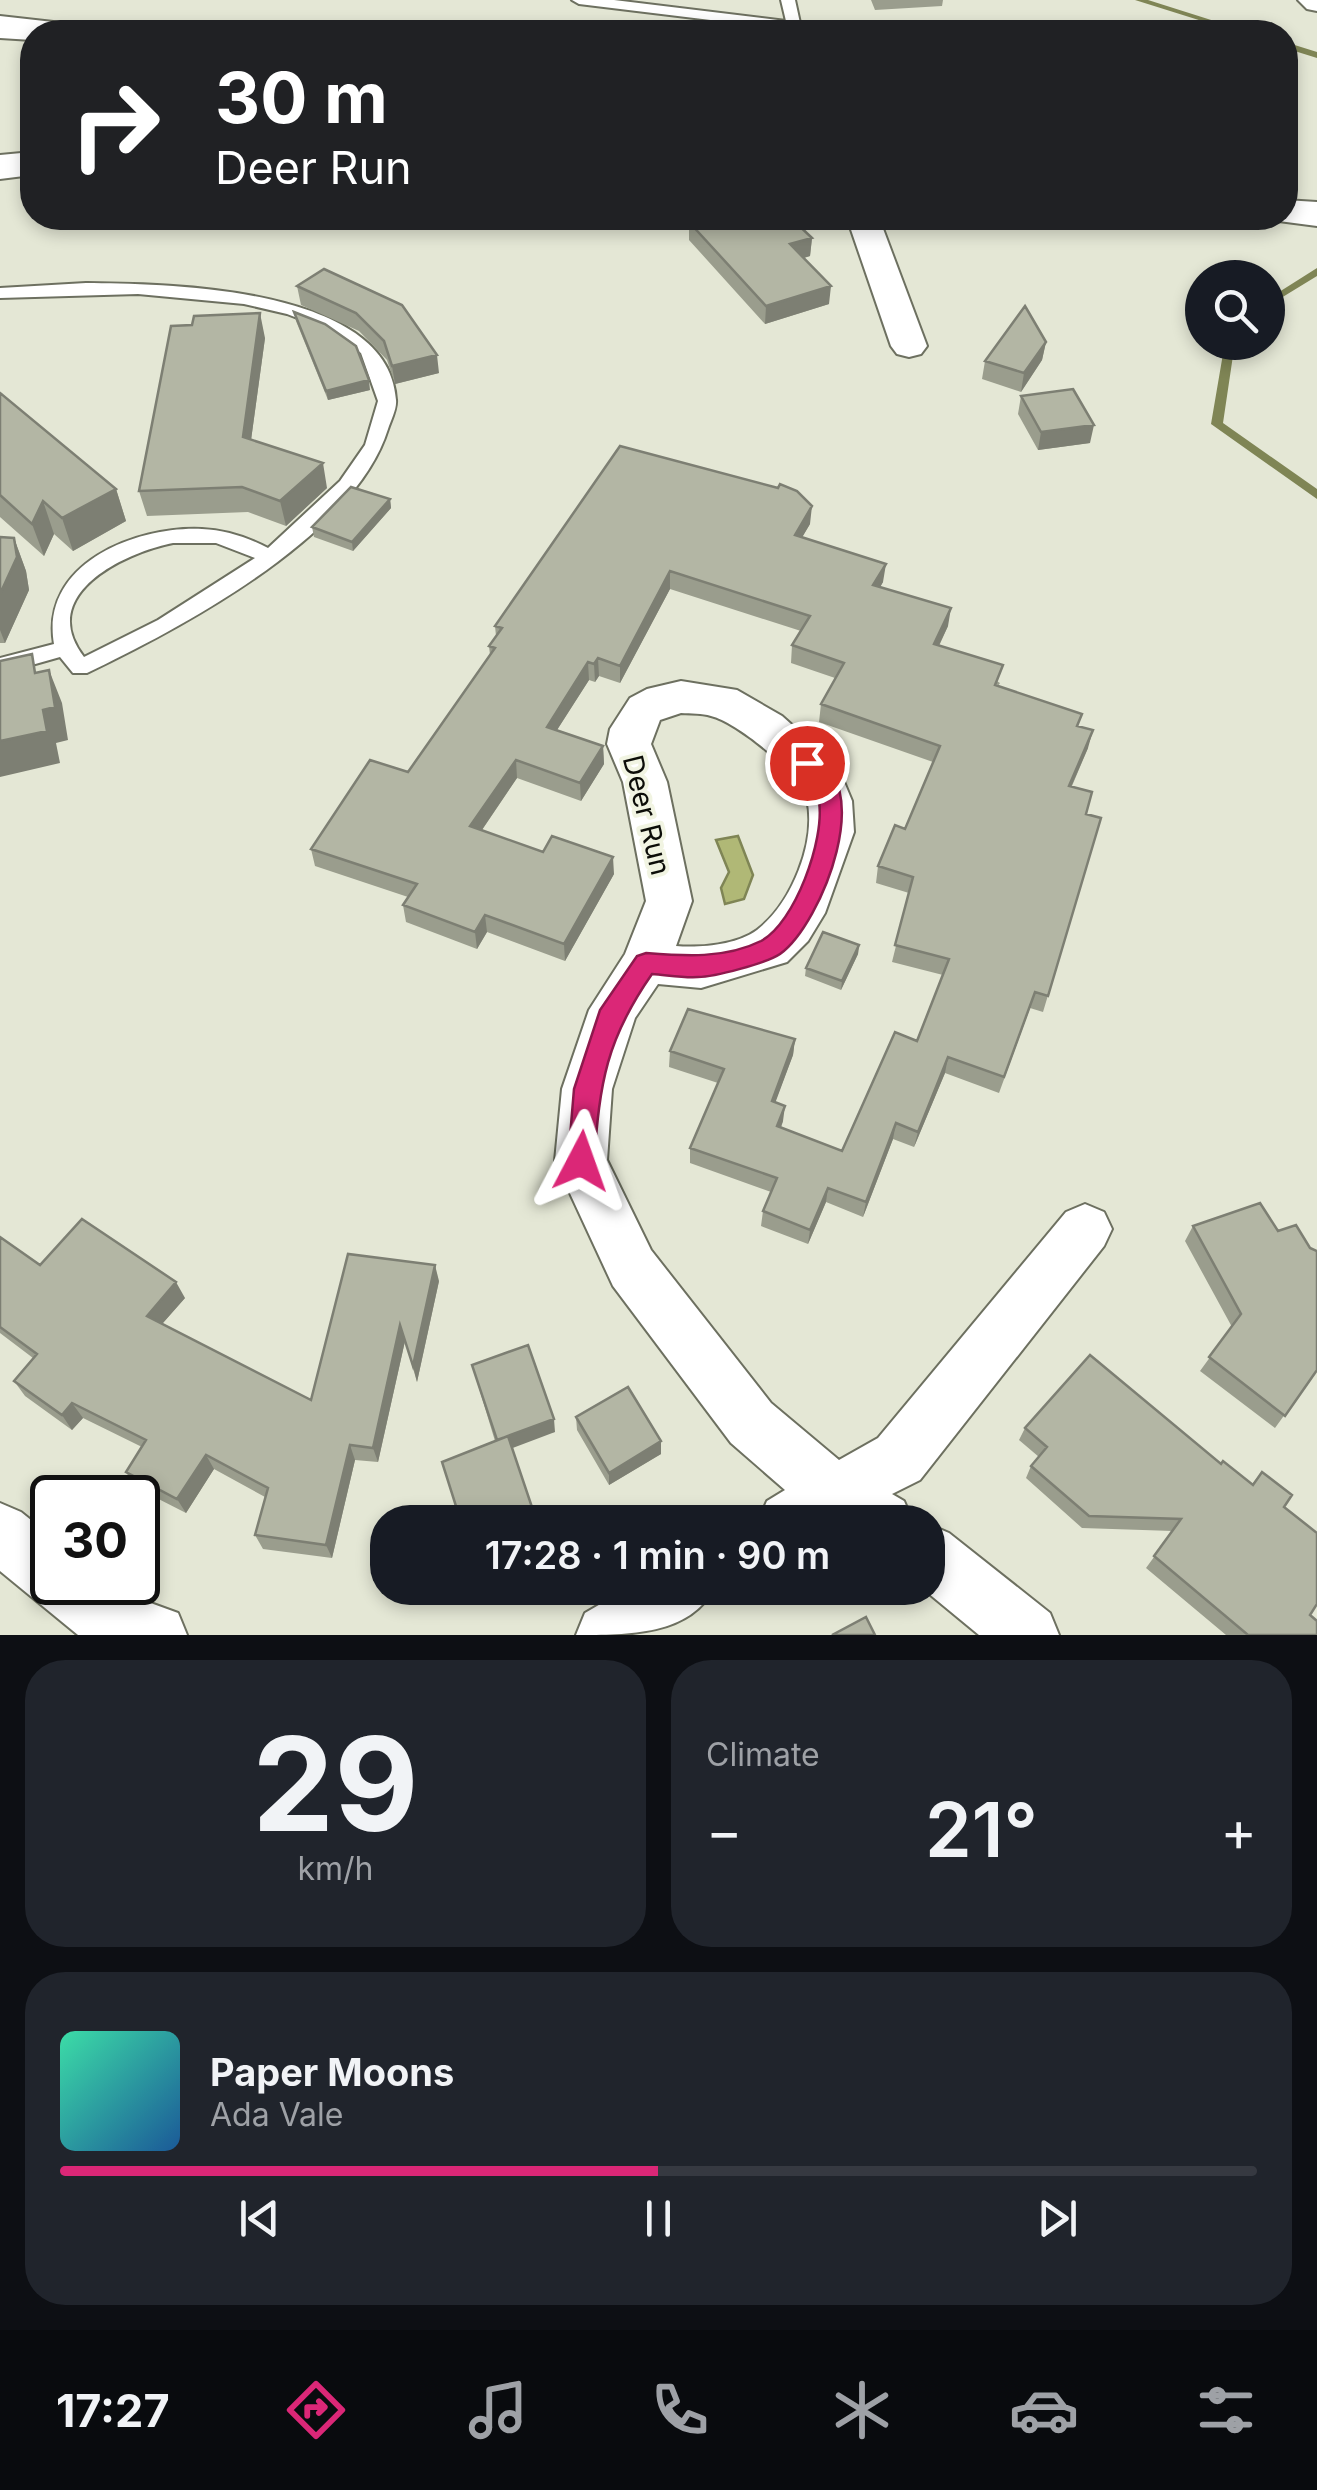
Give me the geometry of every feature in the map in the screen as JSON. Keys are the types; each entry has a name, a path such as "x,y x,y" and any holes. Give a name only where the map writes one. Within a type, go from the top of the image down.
{"street":[{"path":"867,230 909,346"},
{"name":"Deer Run","path":"646,963 701,968 770,948 791,927 808,900 824,859 831,832 830,801 821,777 767,727 722,702 681,697 662,700 645,708 632,729 628,744 645,782 668,901 646,963 613,1010 597,1057 587,1089 581,1161 632,1268 752,1424 828,1505"},
{"path":"844,1505 898,1459 1085,1229"},
{"path":"0,1533 30,1557"},
{"path":"945,1568 1028,1635"},
{"path":"90,1605 106,1618 156,1635"},
{"path":"608,1635 657,1605"}],"lane":[{"path":"580,0 745,20"},
{"path":"0,293 80,286 143,287 222,296 293,311 370,350 388,402 374,444 344,488 269,557 194,611 80,668 65,648 60,623 78,579 130,546 194,534 224,538 269,557"},
{"path":"0,666 30,661 65,648"}],"shaded area":[{"path":"738,836 753,875 744,899 725,904 721,888 729,872 716,840"}],"building":[{"path":"696,230 804,230 812,238 790,244 831,286 766,306"},
{"path":"324,269 402,305 437,355 392,366 384,341 356,313 297,286"},
{"path":"1025,306 1046,342 1024,373 985,361"},
{"path":"294,312 325,324 356,346 369,380 326,391"},
{"path":"260,313 243,437 323,463 280,501 242,487 139,491 171,326 192,325 194,316"},
{"path":"1073,389 1094,425 1041,432 1021,396"},
{"path":"0,393 116,489 62,518 43,501 32,524 0,495"},
{"path":"620,446 797,491 812,506 795,535 886,564 873,585 951,608 934,644 1003,665 995,685 1082,714 1077,726 1093,730 1069,786 1092,792 1086,814 1101,818 1048,996 1035,992 1004,1077 948,1057 918,1132 896,1123 866,1202 828,1188 810,1230 763,1211 777,1178 690,1148 724,1069 670,1051 688,1009 795,1039 772,1101 785,1106 777,1126 842,1151 895,1032 917,1041 949,959 895,945 913,877 878,866 895,825 905,829 940,746 821,704 844,663 792,645 810,616 670,571 620,666 598,658 594,664 588,662 547,727 603,746 580,783 516,760 470,826 543,852 552,836 613,857 564,944 485,915 475,932 403,905 417,884 311,849 370,760 408,772 495,648 489,646 502,628 495,626"},
{"path":"351,487 390,499 352,542 312,527"},
{"path":"0,537 14,538 17,557 0,594"},
{"path":"32,654 35,673 49,670 55,707 43,710 47,731 0,741 0,661"},
{"path":"823,932 859,945 842,981 806,968"},
{"path":"1260,1203 1278,1231 1296,1225 1310,1248 1317,1251 1317,1370 1285,1416 1209,1357 1241,1314 1193,1226"},
{"path":"82,1219 176,1282 147,1316 311,1400 348,1254 435,1265 413,1366 400,1325 373,1448 350,1445 326,1545 255,1535 268,1488 206,1455 177,1499 160,1490 160,1475 126,1472 146,1440 72,1403 62,1415 14,1381 37,1354 0,1327 0,1237 40,1265"},
{"path":"528,1345 554,1419 497,1440 472,1365"},
{"path":"1090,1355 1221,1464 1223,1461 1253,1485 1262,1472 1292,1495 1284,1507 1317,1533 1317,1604 1310,1615 1317,1621 1317,1635 1248,1635 1154,1556 1181,1519 1089,1516 1031,1466 1047,1447 1025,1428"},
{"path":"628,1387 661,1441 609,1473 576,1417"},
{"path":"508,1436 531,1505 456,1505 442,1462"},
{"path":"866,1617 875,1635 832,1635"}],"waterway":[{"path":"1139,0 1205,20"},
{"path":"1298,49 1317,55"},
{"path":"1285,292 1317,271"},
{"path":"1227,360 1217,424 1317,495"}],"route":[{"path":"581,1161 587,1089 595,1062 613,1010 646,963 701,968 770,948 791,927 808,900 831,832 830,801 821,777 807,763"}]}
